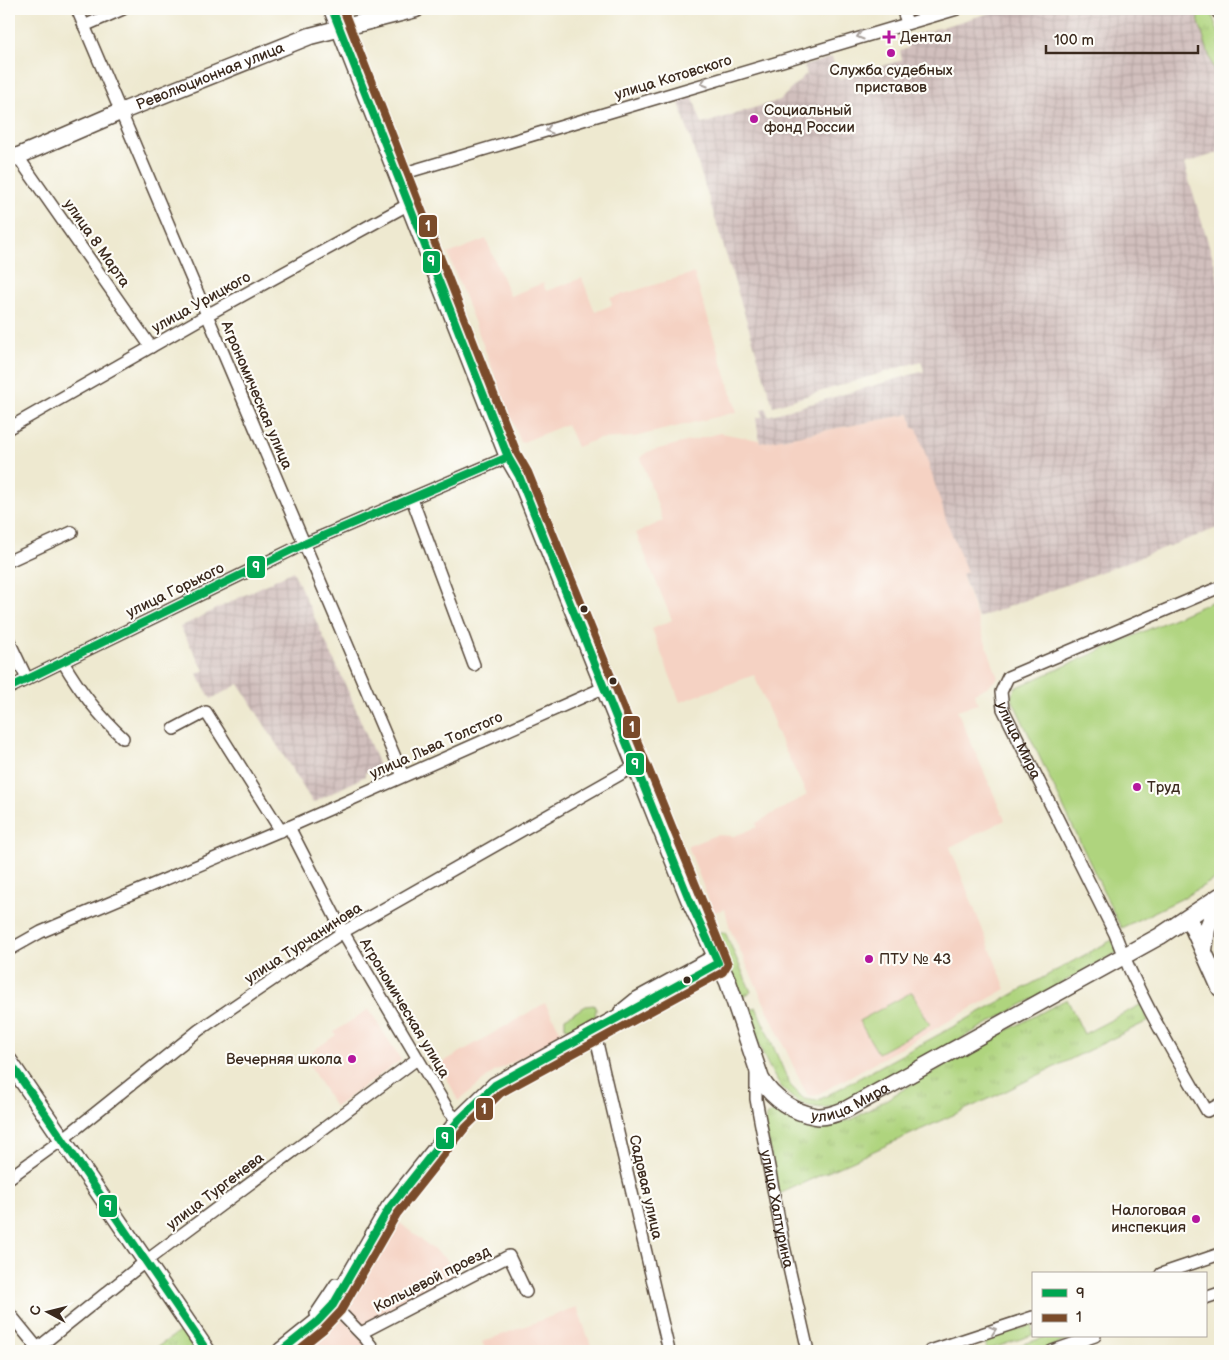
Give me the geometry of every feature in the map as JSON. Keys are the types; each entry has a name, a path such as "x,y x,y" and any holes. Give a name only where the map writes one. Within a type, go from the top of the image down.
{"street":[{"name":"Агрономическая улица","path":"77,9 404,776"},
{"path":"84,26 123,9"},
{"name":"улица Халтурина","path":"332,9 508,458 519,476 635,766 728,982 756,1065 768,1091 785,1104"},
{"name":"Революционная улица","path":"13,158 120,112 310,36 340,30 416,9"},
{"path":"902,9 906,22"},
{"name":"улица Котовского","path":"398,175 906,22 957,9"},
{"name":"улица 8 Марта","path":"13,158 151,347"},
{"name":"улица Урицкого","path":"9,428 206,315 409,204"},
{"name":"улица Горького","path":"9,688 304,544 508,458"},
{"path":"412,499 474,664"},
{"path":"9,561 72,532"},
{"name":"улица Мира","path":"1220,587 1008,677 1001,692 1003,709 1115,934 1123,955 1155,1020 1207,1111 1220,1104"},
{"path":"9,641 27,679"},
{"path":"63,662 84,696 104,721 123,738"},
{"name":"улица Льва Толстого","path":"9,950 41,932 285,829 603,688"},
{"path":"174,729 206,712 285,829"},
{"name":"улица Турчанинова","path":"9,1178 63,1139 199,1030 342,932 635,766"},
{"name":"Агрономическая улица","path":"285,829 342,932 417,1059 457,1118"},
{"path":"1204,950 1207,930 1220,897"},
{"name":"улица Мира","path":"785,1104 815,1116 828,1116 846,1109 1160,936 1189,919 1220,897"},
{"path":"1189,919 1220,988"},
{"path":"1160,936 1180,935 1190,939 1204,950"},
{"path":"270,1351 315,1316 389,1198 457,1118 495,1085 717,959"},
{"path":"281,1351 317,1322 333,1305 389,1208 457,1118 468,1100 496,1078 520,1063 569,1040 625,1008 636,998 717,959"},
{"name":"Садовая улица","path":"594,1030 669,1351"},
{"name":"улица Тургенева","path":"37,1350 146,1261 417,1059"},
{"path":"9,1062 208,1351"},
{"name":"улица Халтурина","path":"756,1065 756,1099 784,1246 808,1351"},
{"path":"1170,1272 1220,1254"},
{"name":"Кольцевой проезд","path":"360,1333 509,1256 526,1292"},
{"path":"1206,1298 1220,1292"},
{"path":"333,1305 375,1351"},
{"path":"9,1312 37,1350"},
{"path":"930,1351 1032,1317"},
{"path":"1052,1351 1089,1338"}],"shaded area":[{"path":"1003,9 1195,9 1220,91 1220,152 1184,164 1216,268 1220,290 1220,527 978,618 962,574 967,572 947,522 917,428 913,428 910,414 760,443 756,418 763,416 761,409 766,408 768,416 924,371 921,361 773,406 678,99 692,95 702,124 780,100 805,75 807,76 804,66 832,57 839,79 902,60 900,51 908,48 905,38"},
{"path":"486,239 510,296 543,283 546,291 582,278 595,312 612,305 610,298 694,273 737,412 634,437 598,439 577,447 567,424 521,443 448,254"},
{"path":"910,414 913,428 917,427 967,572 962,575 998,678 987,687 974,693 978,704 957,710 1005,820 950,847 1006,989 815,1096 808,1095 730,929 725,909 713,912 688,846 716,835 734,836 757,827 756,823 807,795 774,727 754,675 680,702 652,629 672,620 636,533 663,521 641,458 647,452 720,433 759,440 760,443"},
{"path":"293,571 350,695 379,766 365,773 365,776 313,803 239,684 211,699 197,674 204,670 180,627"},
{"path":"545,1003 563,1036 494,1072 458,1101 440,1064"},
{"name":"Вечерняя школа","path":"369,1009 401,1060 335,1107 304,1057 336,1035 334,1032"},
{"path":"391,1216 447,1260 457,1275 362,1327 343,1303"},
{"path":"577,1307 593,1351 486,1351 482,1342"},
{"path":"344,1319 373,1351 301,1351"}],"green space":[{"path":"1195,9 1210,9 1220,37 1220,91"},
{"name":"Труд","path":"1220,598 1220,876 1181,899 1121,928 1011,697 1015,688"},
{"path":"725,932 751,992 741,997 716,935"},
{"path":"1112,940 1118,952 840,1105 819,1108 802,1104 788,1094 777,1081 768,1065 746,1012 756,1007 790,1085 804,1099 817,1101"},
{"path":"912,992 930,1025 878,1053 859,1021"},
{"path":"1067,999 1084,1034 1142,1004 1148,1021 1006,1091 779,1194 765,1125 767,1116 774,1111 784,1112 808,1124 826,1126 853,1119 974,1048"},
{"path":"594,1005 596,1009 595,1017 573,1030 565,1027 565,1018 586,1006"},
{"path":"1032,1325 1032,1335 987,1350 984,1340"},
{"path":"184,1329 199,1351 151,1351"},
{"path":"1042,1338 1075,1338 1037,1351 1003,1351"}],"transit line":[{"name":"9","path":"281,1351 317,1322 333,1305 389,1208 459,1120 495,1085 718,963 689,899 519,476 508,457 332,9"},
{"name":"1","path":"297,1351 323,1330 341,1311 397,1214 466,1127 501,1093 723,972 728,964 528,472 517,453 343,9"},
{"name":"9","path":"9,688 304,544 508,457"},
{"name":"9","path":"9,1061 207,1351"}],"place":[{"name":"Дентал","path":"889,37"},
{"name":"Служба судебных приставов","path":"891,53"},
{"name":"Социальный фонд России","path":"754,119"},
{"name":"Труд","path":"1137,787"},
{"name":"ПТУ № 43","path":"869,959"},
{"name":"Вечерняя школа","path":"352,1059"},
{"name":"Налоговая инспекция","path":"1196,1219"}]}
